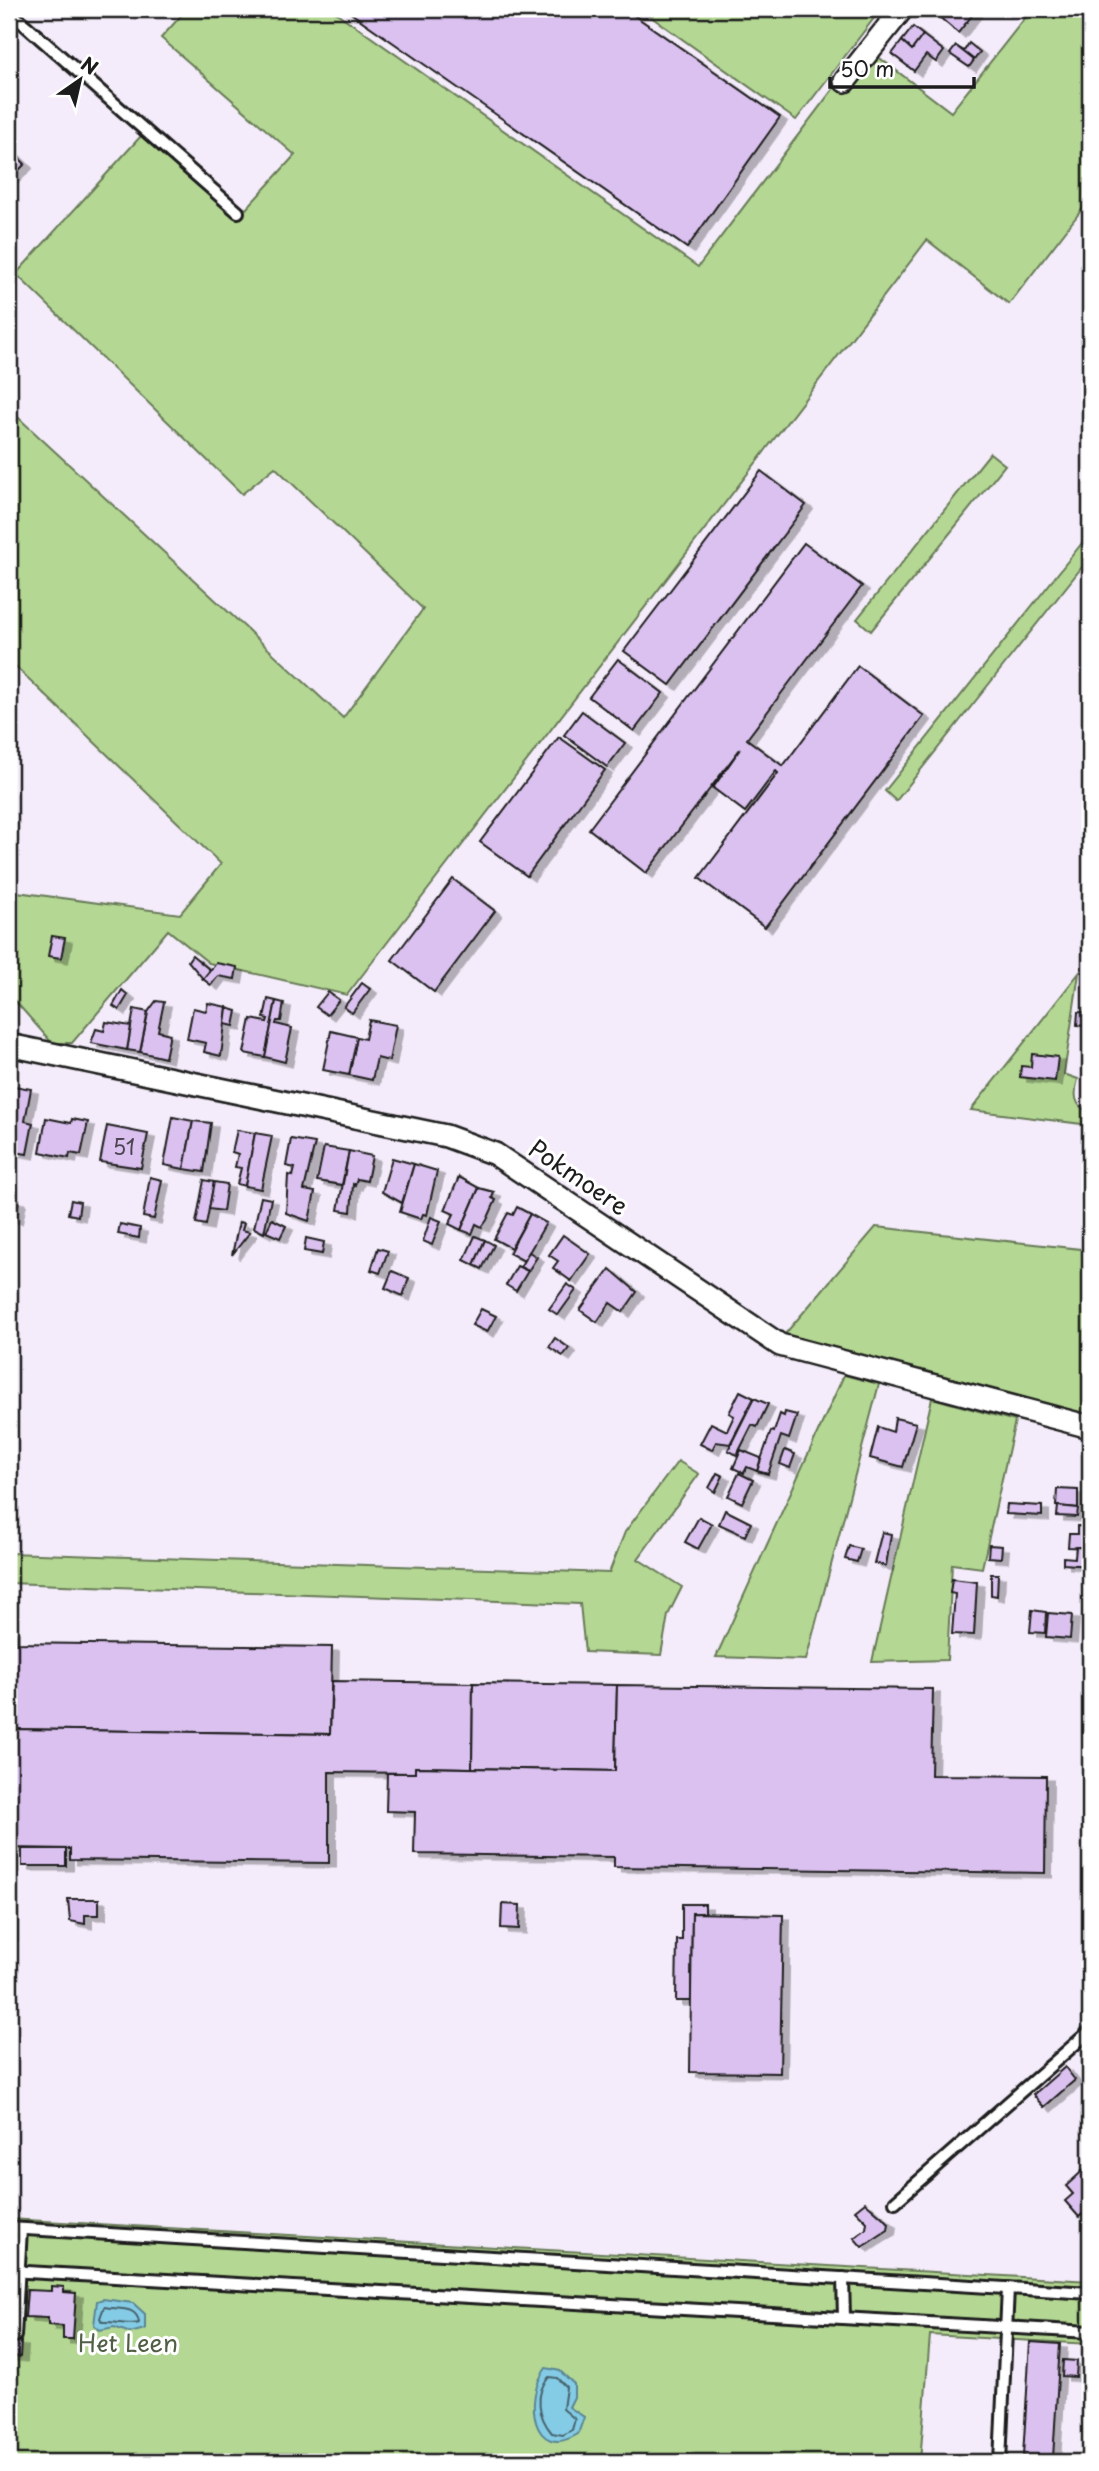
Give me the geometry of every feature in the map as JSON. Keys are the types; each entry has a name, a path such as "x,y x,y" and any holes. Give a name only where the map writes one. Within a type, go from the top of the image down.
{"street":[{"path":"845,81 902,9"},
{"name":"Pokmoere","path":"9,1045 446,1136 495,1154 780,1345 1090,1427"}],"lane":[{"path":"9,11 239,212"},
{"path":"895,2202 1090,2031"},
{"path":"9,2228 1090,2293"},
{"path":"15,2336 15,2271 21,2229"},
{"path":"15,2271 1090,2332"},
{"path":"844,2278 844,2317"},
{"path":"1000,2462 1008,2288"}],"green space":[{"path":"187,9 331,9 698,267 865,47 951,112 1032,9 1090,9 1090,199 1009,304 927,240 347,995 209,963 168,930 72,1043 52,1043 9,994 9,891 180,914 221,864 9,660 9,409 343,718 423,609 275,467 242,494 16,274 141,136 234,217 242,207 246,209 295,155 161,38"},
{"path":"640,9 881,9 796,120"},
{"path":"990,453 1005,465 871,631 857,619"},
{"path":"1090,533 1090,557 896,801 885,791"},
{"path":"1079,973 1064,1074 1078,1079 1076,1099 1080,1107 1090,1112 1090,1125 971,1110"},
{"path":"876,1227 1090,1250 1090,1419 785,1334"},
{"path":"844,1375 879,1384 806,1660 716,1657"},
{"path":"932,1398 1015,1421 982,1568 952,1564 947,1660 872,1662"},
{"path":"678,1461 699,1474 638,1559 682,1587 668,1615 661,1655 585,1652 580,1604 9,1583 9,1553 609,1573 625,1532"},
{"name":"Het Leen","path":"9,2219 1090,2281 1090,2344 930,2335 920,2462 9,2462"}],"water":[{"path":"103,2299 133,2303 145,2314 145,2329 130,2333 114,2327 100,2330 94,2325 97,2301"},
{"path":"546,2368 560,2371 574,2384 574,2397 569,2407 584,2417 578,2434 562,2440 550,2440 536,2423 535,2395"}],"building":[{"path":"345,9 625,9 780,117 687,248"},
{"path":"930,9 977,9 958,33"},
{"path":"913,27 923,35 912,50 902,41"},
{"path":"923,35 944,51 936,62 926,55 914,71 892,54 902,41 912,50"},
{"path":"969,43 980,52 974,60 956,46 964,51"},
{"path":"956,46 974,60 969,67 950,54"},
{"path":"9,148 25,164 9,180"},
{"path":"761,471 806,505 670,685 624,651"},
{"path":"804,543 862,586 747,739 783,766 858,666 924,716 765,927 699,878 778,773 776,771 745,812 713,788 740,749 646,873 589,829"},
{"path":"618,659 663,693 634,731 589,697"},
{"path":"582,711 625,743 607,767 564,735"},
{"path":"559,737 605,770 527,876 480,842"},
{"path":"453,879 495,911 434,992 392,960"},
{"path":"52,936 65,938 61,958 48,956"},
{"path":"192,955 210,970 203,979 188,961"},
{"path":"216,963 237,967 235,979 218,976 211,985 203,979"},
{"path":"362,983 370,989 352,1013 344,1007"},
{"path":"122,990 128,995 119,1010 113,1006"},
{"path":"328,992 339,1000 327,1015 316,1007"},
{"path":"268,999 276,1001 265,1057 244,1053 251,1019 267,1022 268,1019 264,1018"},
{"path":"156,1001 164,1002 158,1031 170,1034 165,1058 140,1052 148,1012"},
{"path":"276,1001 284,1003 281,1021 276,1024 292,1028 285,1062 265,1057"},
{"path":"208,1003 227,1007 221,1056 204,1052 206,1043 187,1039 193,1008 206,1011"},
{"path":"227,1008 237,1011 234,1026 225,1024"},
{"path":"134,1009 148,1012 140,1052 127,1050"},
{"path":"1078,1012 1090,1013 1090,1039 1084,1038 1085,1026 1077,1025"},
{"path":"369,1020 396,1025 389,1061 377,1058 372,1080 349,1075 357,1037 365,1039"},
{"path":"106,1022 131,1026 127,1050 91,1043 96,1029 104,1031"},
{"path":"331,1031 357,1037 349,1075 323,1070"},
{"path":"1032,1054 1058,1057 1055,1081 1020,1077 1021,1066 1031,1067"},
{"path":"9,1085 31,1089 25,1121 33,1123 27,1154 15,1152 17,1140 9,1139"},
{"path":"173,1117 193,1121 184,1169 164,1165"},
{"path":"46,1118 71,1123 72,1119 88,1122 81,1155 70,1153 69,1158 40,1152"},
{"path":"193,1121 211,1123 204,1172 184,1169"},
{"path":"107,1126 148,1134 141,1168 100,1162"},
{"path":"237,1130 255,1133 245,1186 237,1184 241,1168 235,1167 238,1154 232,1152"},
{"path":"255,1133 272,1136 261,1189 245,1186"},
{"path":"291,1139 315,1143 304,1190 315,1192 309,1221 286,1213 288,1175 293,1176 295,1168 286,1166"},
{"path":"324,1147 349,1151 342,1185 317,1181"},
{"path":"349,1151 372,1156 367,1181 357,1179 355,1185 353,1184 351,1212 338,1210"},
{"path":"392,1158 414,1164 402,1203 382,1192"},
{"path":"414,1164 437,1171 427,1215 423,1214 421,1219 400,1212"},
{"path":"150,1177 162,1180 154,1219 143,1217"},
{"path":"459,1177 479,1188 461,1230 449,1224 454,1214 445,1210"},
{"path":"204,1180 214,1182 206,1225 196,1223"},
{"path":"214,1182 227,1184 223,1211 209,1209"},
{"path":"479,1188 494,1192 492,1198 496,1200 487,1220 482,1227 476,1224 472,1234 461,1230"},
{"path":"261,1197 271,1199 264,1233 254,1228"},
{"path":"9,1199 19,1200 15,1219 9,1218"},
{"path":"71,1200 80,1202 78,1216 68,1214"},
{"path":"517,1207 530,1214 511,1248 494,1239 508,1213 513,1215"},
{"path":"530,1214 546,1223 524,1261 509,1253"},
{"path":"431,1217 441,1221 432,1245 423,1241"},
{"path":"272,1219 286,1226 280,1238 266,1232"},
{"path":"239,1222 244,1223 242,1230 250,1232 232,1255"},
{"path":"120,1224 140,1228 139,1238 118,1234"},
{"path":"563,1235 590,1254 571,1281 553,1268 558,1261 549,1255"},
{"path":"475,1236 485,1240 474,1265 464,1260"},
{"path":"306,1238 324,1242 322,1254 304,1251"},
{"path":"485,1240 494,1245 482,1269 474,1265"},
{"path":"378,1248 388,1251 380,1273 371,1270"},
{"path":"529,1252 537,1257 528,1271 520,1267"},
{"path":"517,1266 528,1271 516,1291 506,1285"},
{"path":"610,1269 637,1292 623,1312 610,1303 597,1322 580,1310"},
{"path":"392,1271 409,1278 403,1296 385,1288"},
{"path":"567,1284 576,1290 558,1315 549,1309"},
{"path":"481,1309 496,1316 487,1332 472,1325"},
{"path":"555,1338 569,1348 563,1356 549,1347"},
{"path":"740,1391 754,1398 730,1444 716,1442 712,1450 700,1444 711,1423 727,1431 734,1416 729,1413"},
{"path":"754,1398 768,1404 757,1427 752,1425 737,1455 728,1450"},
{"path":"785,1412 797,1415 789,1439 781,1436 768,1474 757,1471 771,1431 774,1432 780,1414 784,1416"},
{"path":"895,1418 916,1423 903,1467 870,1458 878,1427 893,1432"},
{"path":"741,1450 761,1458 757,1471 747,1467 744,1473 733,1468"},
{"path":"785,1450 795,1454 790,1468 780,1464"},
{"path":"717,1473 723,1476 715,1492 709,1488"},
{"path":"739,1473 753,1480 742,1503 728,1496"},
{"path":"1057,1489 1078,1490 1078,1508 1056,1506"},
{"path":"1007,1504 1042,1506 1042,1516 1006,1514"},
{"path":"1058,1506 1078,1508 1077,1517 1057,1516"},
{"path":"725,1510 751,1523 745,1536 719,1524"},
{"path":"699,1517 712,1524 698,1549 685,1542"},
{"path":"1077,1526 1090,1527 1090,1548 1068,1547 1069,1534 1077,1534"},
{"path":"882,1532 891,1534 886,1566 874,1563"},
{"path":"989,1545 1002,1546 1001,1558 988,1557"},
{"path":"849,1546 861,1549 857,1562 845,1559"},
{"path":"1076,1547 1090,1548 1090,1566 1063,1564 1063,1557 1075,1558"},
{"path":"991,1574 998,1574 997,1596 991,1595"},
{"path":"952,1579 977,1582 974,1635 952,1634 955,1594 950,1593"},
{"path":"1032,1610 1046,1612 1045,1633 1030,1632"},
{"path":"1048,1613 1072,1615 1070,1639 1046,1637"},
{"path":"9,1629 12,1629 12,1643 332,1647 330,1734 9,1729"},
{"path":"332,1681 473,1683 472,1768 415,1767 415,1773 329,1772 329,1863 70,1860 70,1849 9,1848 9,1729 330,1734"},
{"path":"473,1683 617,1685 615,1771 472,1768"},
{"path":"617,1685 933,1689 931,1775 1046,1776 1045,1873 614,1867 614,1857 414,1854 415,1812 386,1811 387,1773 415,1773 415,1767 615,1771"},
{"path":"11,1848 11,1936 9,1936"},
{"path":"22,1849 66,1849 66,1866 22,1866"},
{"path":"68,1899 99,1899 99,1915 85,1915 85,1924 70,1921"},
{"path":"502,1904 520,1905 519,1929 501,1928"},
{"path":"682,1904 705,1904 705,1913 692,1913 691,2001 676,2001 677,1940 682,1940"},
{"path":"692,1913 783,1915 780,2073 690,2072"},
{"path":"1065,2067 1075,2080 1044,2107 1033,2095"},
{"path":"1090,2164 1090,2213 1087,2210 1079,2217 1065,2201 1073,2194 1066,2186"},
{"path":"865,2202 889,2223 888,2230 862,2247 854,2238 866,2229 867,2222 855,2210"},
{"path":"51,2286 64,2287 64,2292 76,2293 73,2339 63,2339 63,2326 48,2325 48,2318 25,2317 27,2290 51,2291"},
{"path":"9,2341 21,2342 20,2357 9,2356"},
{"path":"1030,2342 1060,2344 1053,2458 1023,2456"},
{"path":"1063,2360 1077,2361 1076,2377 1062,2376"},
{"path":"1090,2377 1090,2460 1086,2460"}]}
